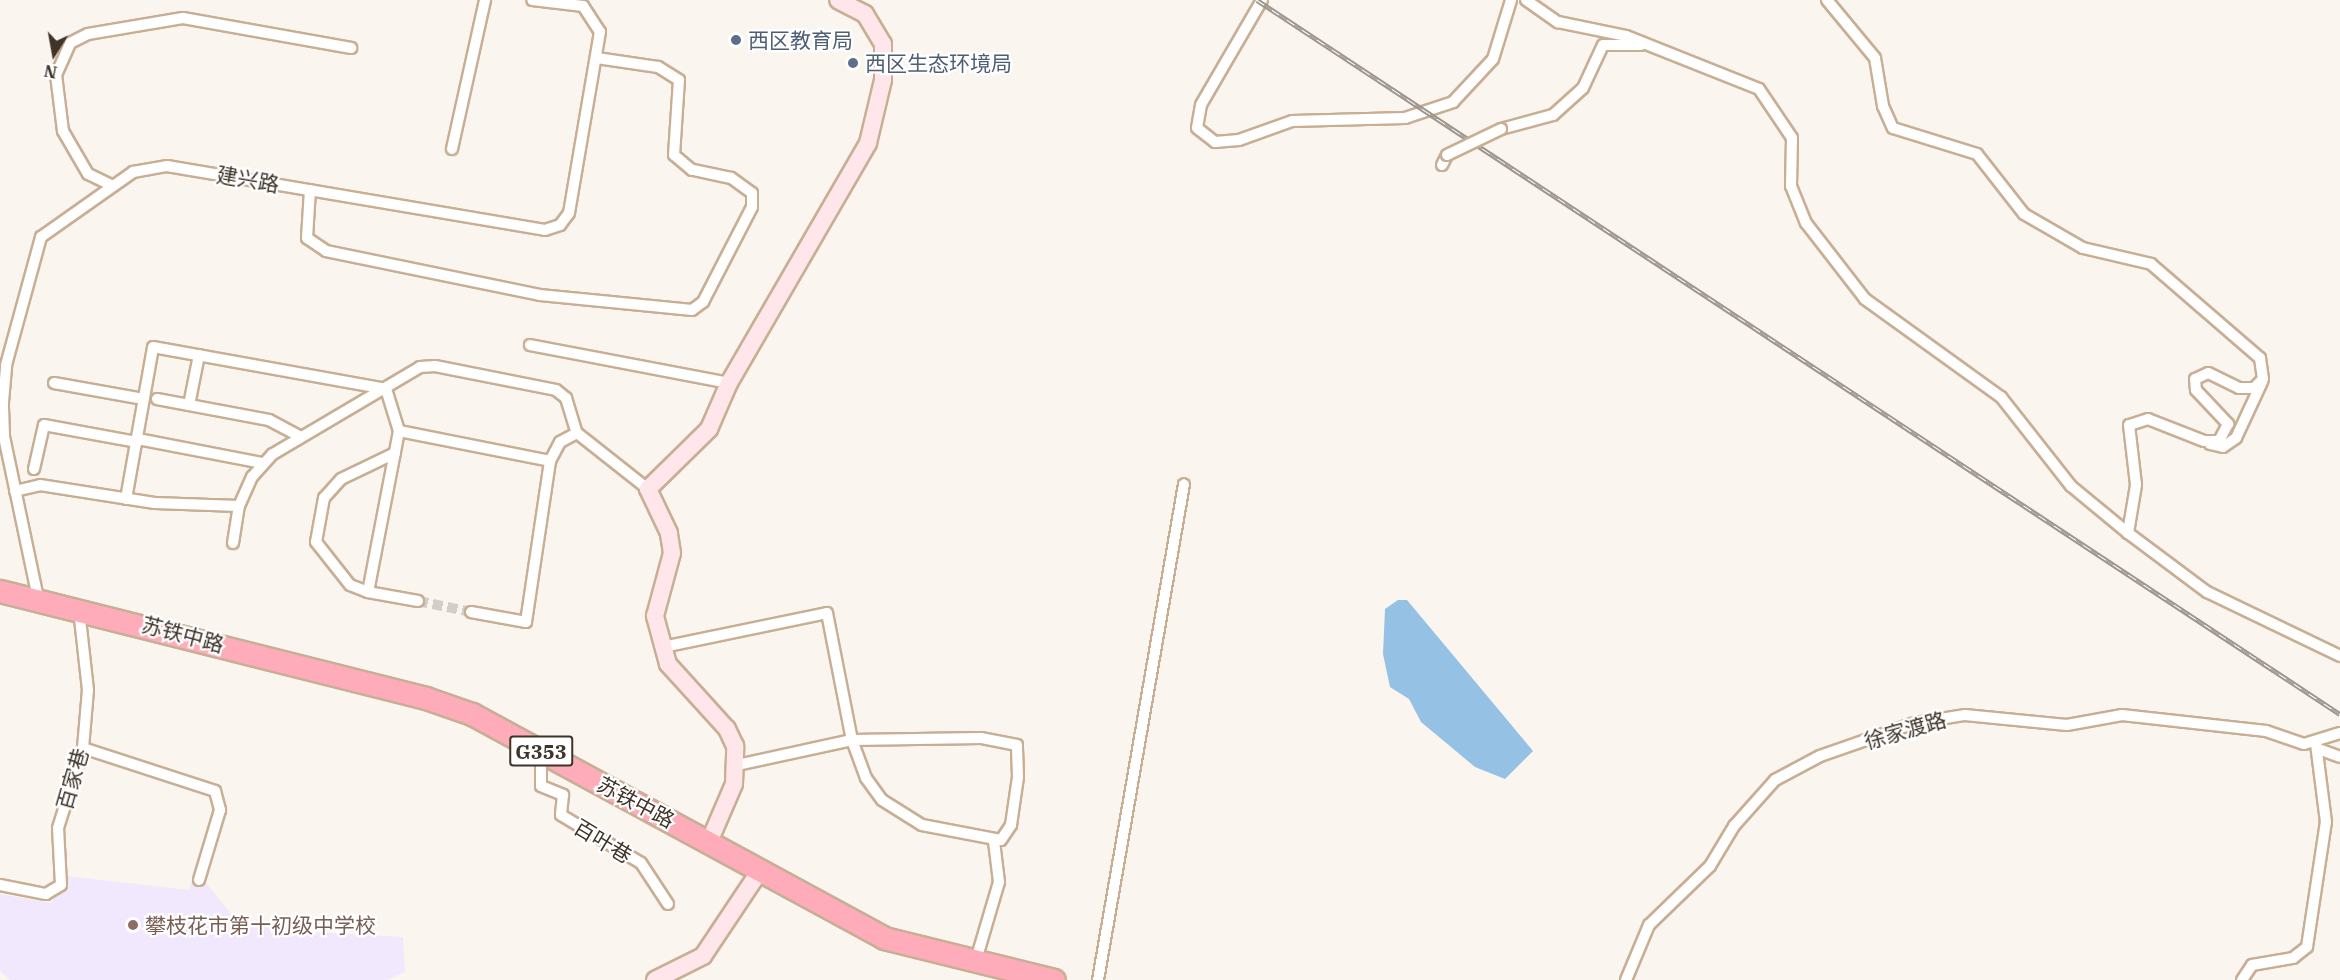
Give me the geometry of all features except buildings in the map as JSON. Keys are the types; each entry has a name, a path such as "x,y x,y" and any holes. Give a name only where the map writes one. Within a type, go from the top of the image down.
{"highway":[{"name":"苏铁中路","path":"0,591 79,607 426,698 540,751 884,938 1054,980"}],"street":[{"path":"452,150 485,0"},
{"name":"建兴路","path":"38,598 15,491 3,402 34,249 41,237 133,172 167,166 545,230 560,225 569,213 600,32 595,17 583,6 532,0"},
{"path":"648,489 709,429 729,383 856,169 876,113 885,60 880,36 865,14 838,0"},
{"path":"1262,0 1197,116 1203,136 1215,142 1239,140 1292,121 1385,120 1453,102 1493,59 1511,0"},
{"path":"1526,0 1558,22 1653,46 1750,84 1767,96 1792,138 1791,186 1802,213 1856,289 2001,396 2070,486 2128,533 2207,592 2340,656"},
{"path":"1827,0 1875,57 1883,106 1893,128 1977,154 2011,202 2046,230 2083,248 2151,264 2168,275 2252,350 2263,365 2263,379 2228,446 2204,441 2148,419 2129,425 2136,485 2128,533"},
{"path":"113,186 88,174 63,130 56,75 70,43 88,34 183,18 351,48"},
{"path":"1444,160 1501,129 1553,115 1583,88 1603,45 1653,46"},
{"path":"310,190 307,238 326,251 540,295 692,310 703,302 752,207 752,193 744,183 681,165 673,143 679,80 658,67 597,58"},
{"path":"530,345 729,383"},
{"path":"126,499 140,441 153,347 386,389"},
{"path":"189,405 199,355"},
{"path":"233,543 239,506 263,462 420,367 435,366 556,390 566,398 577,433 648,489 669,533 672,553 655,616 663,647 680,680 727,729 737,765 727,805 708,842"},
{"path":"2204,441 2219,441 2228,424 2196,390 2198,374 2208,373 2247,389 2263,379"},
{"path":"54,383 144,399"},
{"path":"369,592 399,431 386,389"},
{"path":"157,399 269,420 301,437"},
{"path":"34,469 44,425 263,462"},
{"path":"399,431 550,461"},
{"path":"471,612 526,622 550,461 560,442 577,433"},
{"path":"395,453 341,478 324,498 316,542 324,560 350,585 369,592 418,601"},
{"path":"1098,980 1184,484"},
{"path":"15,491 40,486 126,499 239,506"},
{"name":"百家巷","path":"0,885 46,894 61,885 58,828 83,748 88,690 79,607"},
{"path":"663,647 827,613 852,740 866,778 900,815 994,841"},
{"name":"徐家渡路","path":"1626,980 1648,925 1710,866 1734,826 1775,780 1820,756 1915,723 1965,715 2067,725 2145,716 2321,744 2340,757"},
{"path":"2242,980 2252,965 2293,958 2307,947 2326,822 2321,744 2340,733"},
{"path":"737,765 852,740 981,738 1017,745 1011,825 994,841"},
{"path":"83,748 216,791 220,810 200,880"},
{"name":"百叶巷","path":"540,751 541,786 563,795 561,815 641,863 668,904"},
{"path":"976,960 999,882 994,841"},
{"path":"655,980 703,956 759,872"}],"shaded area":[{"name":"攀枝花市第十初级中学校","path":"193,875 204,880 236,920 296,931 403,937 405,972 387,980 10,980 0,971 0,894 51,903 67,876 189,890"}],"water":[{"path":"1398,600 1407,600 1533,751 1505,779 1475,767 1421,722 1409,699 1390,687 1383,654 1385,609"}],"tunnel":[{"path":"418,601 471,612"}],"railway":[{"path":"1257,0 2340,714"}],"place":[{"name":"西区教育局","path":"736,40"},
{"name":"西区生态环境局","path":"853,63"},
{"name":"攀枝花市第十初级中学校","path":"133,925"}]}
